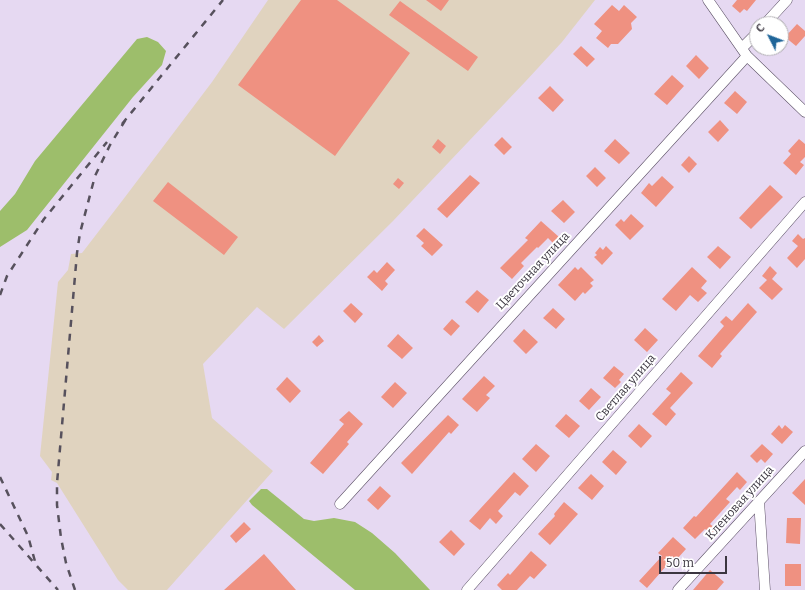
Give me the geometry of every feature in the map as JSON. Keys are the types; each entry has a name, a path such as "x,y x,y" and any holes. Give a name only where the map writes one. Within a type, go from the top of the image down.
{"street":[{"path":"708,0 744,52 805,112"},
{"path":"772,16 787,0"},
{"name":"Цветочная улица","path":"340,504 749,45"},
{"name":"Светлая улица","path":"467,590 805,202"},
{"name":"Кленовая улица","path":"678,590 805,451"},
{"path":"759,501 765,590"}],"shaded area":[{"path":"268,0 595,0 562,42 525,82 393,221 284,329 257,307 203,364 212,418 273,471 167,590 128,590 118,580 57,483 51,480 52,472 40,456 58,282 68,270 71,254 82,253 212,82"}],"green space":[{"path":"147,37 158,42 166,51 162,65 133,97 27,230 0,247 0,211 15,194 35,161 137,39"},
{"path":"261,489 267,489 304,519 314,521 334,518 355,522 372,533 395,553 430,590 355,590 252,505 249,501"}],"building":[{"path":"301,0 337,0 410,53 335,156 238,85"},
{"path":"426,0 449,0 441,11"},
{"path":"737,0 756,0 747,11 744,9 740,13 732,6"},
{"path":"400,1 478,57 468,71 389,15"},
{"path":"612,5 619,11 624,5 637,17 631,23 632,29 618,44 611,44 608,48 596,38 602,31 594,24"},
{"path":"797,24 805,31 805,36 796,46 789,40 789,33"},
{"path":"581,46 595,59 587,67 573,54"},
{"path":"696,55 709,68 699,79 686,66"},
{"path":"672,75 684,86 667,105 654,94"},
{"path":"550,86 564,100 553,112 538,98"},
{"path":"735,91 747,102 737,114 724,103"},
{"path":"720,120 729,130 718,142 708,132"},
{"path":"502,137 512,147 504,155 494,145"},
{"path":"438,139 446,146 440,154 432,147"},
{"path":"615,139 630,153 619,164 604,151"},
{"path":"799,139 805,144 805,157 800,162 804,165 796,175 783,163 791,154 788,151"},
{"path":"689,156 697,164 689,173 681,165"},
{"path":"595,167 606,178 597,187 586,176"},
{"path":"470,175 480,183 447,218 437,209"},
{"path":"662,176 674,187 656,207 641,193 649,183 652,186"},
{"path":"398,178 404,183 399,189 393,184"},
{"path":"168,182 238,237 224,255 153,201"},
{"path":"770,185 783,197 751,229 739,218"},
{"path":"563,200 575,212 564,223 551,211"},
{"path":"631,214 644,226 630,240 615,225 621,219 624,222"},
{"path":"541,221 559,237 553,243 548,238 538,248 537,247 521,263 524,266 512,279 500,268 528,240 525,238"},
{"path":"424,228 443,245 432,256 421,246 424,243 416,236"},
{"path":"798,234 803,239 805,238 805,259 797,268 787,258 798,246 792,241"},
{"path":"606,246 613,253 602,265 594,257 597,255 595,253 600,247 603,250"},
{"path":"718,246 731,257 720,269 707,257"},
{"path":"387,262 395,270 385,281 388,284 382,291 367,277 374,270 377,273"},
{"path":"770,266 777,273 772,279 783,289 772,300 759,288 767,280 762,276"},
{"path":"575,267 578,270 581,267 594,280 590,283 593,286 585,294 583,292 575,301 558,285"},
{"path":"692,267 707,281 701,288 707,293 698,302 690,295 676,311 662,299"},
{"path":"477,290 489,300 478,313 465,302"},
{"path":"351,303 363,314 355,323 343,311"},
{"path":"748,303 757,312 720,354 722,356 712,368 698,356 724,326 720,322 726,316 732,321"},
{"path":"553,308 565,319 556,329 543,318"},
{"path":"452,319 460,326 451,336 443,329"},
{"path":"645,328 658,340 647,352 634,340"},
{"path":"524,329 538,342 526,354 513,341"},
{"path":"398,334 413,348 402,359 387,346"},
{"path":"319,335 324,341 317,347 312,342"},
{"path":"614,366 624,374 619,380 621,382 615,388 603,378"},
{"path":"681,372 693,383 670,408 676,414 666,426 652,414 671,393 666,389"},
{"path":"484,376 495,386 486,395 490,398 477,412 462,399"},
{"path":"287,377 301,391 290,403 276,389"},
{"path":"395,382 407,393 393,408 381,397"},
{"path":"591,388 601,397 589,410 579,401"},
{"path":"349,411 363,424 347,442 349,444 323,474 310,463 344,424 339,420"},
{"path":"566,414 580,426 569,438 555,426"},
{"path":"448,415 459,425 451,434 449,432 412,474 401,463"},
{"path":"639,424 652,436 641,448 628,436"},
{"path":"779,425 782,429 785,425 793,432 782,444 771,434"},
{"path":"536,444 550,456 536,472 522,459"},
{"path":"762,444 773,454 765,463 761,459 757,463 750,456"},
{"path":"613,450 627,462 616,475 602,462"},
{"path":"514,472 529,486 520,496 515,492 498,511 503,516 496,524 490,518 480,530 469,521"},
{"path":"737,472 747,482 740,490 737,487 726,499 730,502 710,524 716,529 711,534 705,529 695,539 683,528 694,516 696,517"},
{"path":"591,474 604,486 592,500 578,488"},
{"path":"805,479 805,505 792,493"},
{"path":"380,486 391,496 378,510 367,500"},
{"path":"564,502 578,514 550,545 538,534 555,516 554,514"},
{"path":"787,518 801,518 800,544 786,543"},
{"path":"244,522 251,529 236,543 230,536"},
{"path":"451,530 465,544 454,556 439,542"},
{"path":"673,537 686,549 677,559 674,557 647,588 639,581 662,556 658,553"},
{"path":"531,551 547,565 534,579 530,576 517,590 502,590 497,585 508,573 510,575"},
{"path":"264,554 296,590 224,590"},
{"path":"785,564 801,564 801,586 785,586"},
{"path":"710,570 724,582 717,590 693,590"}],"railway":[{"path":"122,124 223,0"},
{"path":"75,590 66,563 61,538 57,505 57,483 77,253 80,233 95,176 110,145 126,119"},
{"path":"0,295 7,276 44,219 107,142"},
{"path":"0,477 28,536 36,565"},
{"path":"0,524 58,590"}]}
